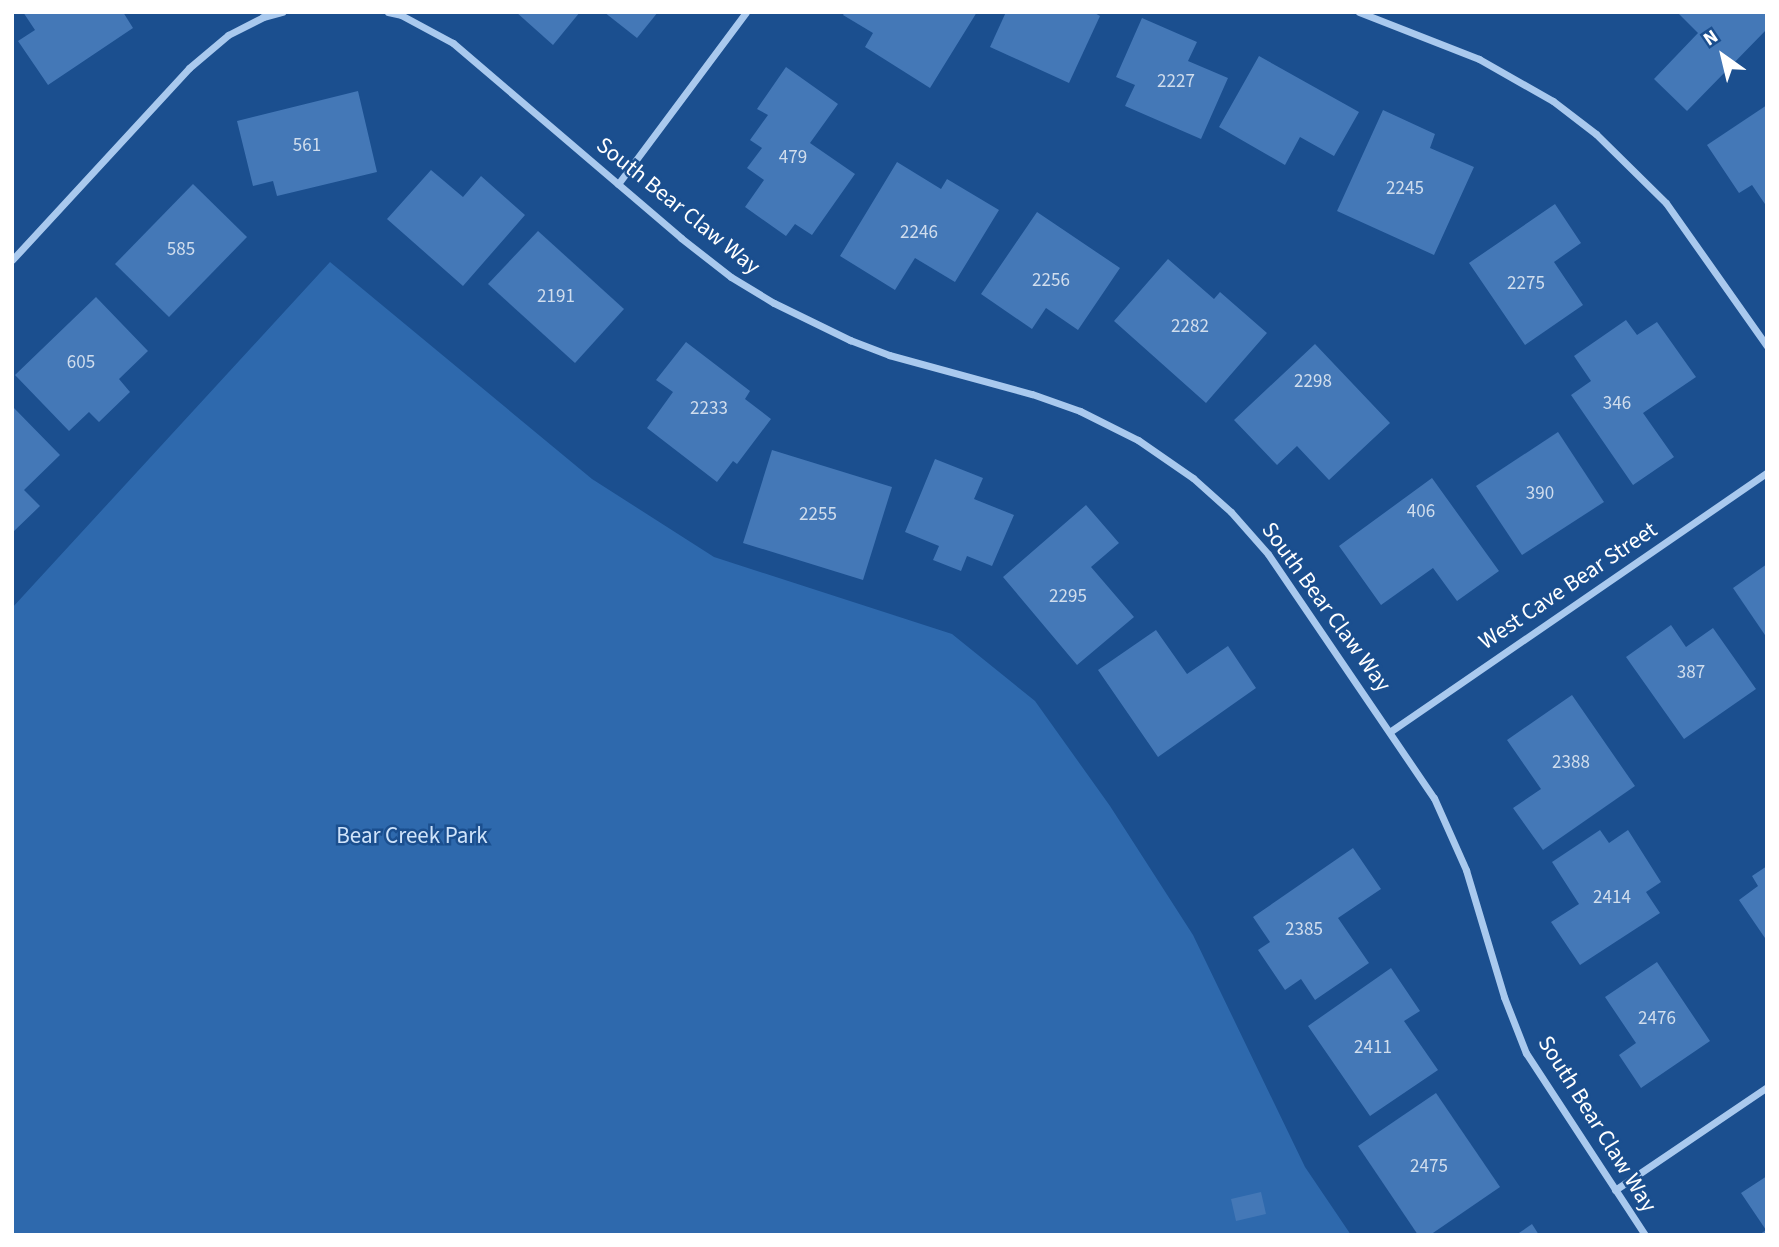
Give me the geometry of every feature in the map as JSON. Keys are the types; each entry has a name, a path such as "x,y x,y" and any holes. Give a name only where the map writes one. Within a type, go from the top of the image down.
{"street":[{"path":"12,260 189,68 228,35 263,17 282,12"},
{"name":"South Bear Claw Way","path":"388,12 401,15 453,43 715,264 774,303 850,340 889,355 1032,394 1080,411 1138,440 1193,478 1231,512 1268,554 1391,731 1434,798 1466,870 1504,997 1526,1053 1645,1235"},
{"path":"618,184 746,12"},
{"path":"1359,12 1479,59 1553,101 1597,134 1666,203 1767,346"},
{"name":"West Cave Bear Street","path":"1391,731 1767,473"},
{"path":"1615,1190 1767,1087"}],"green space":[{"name":"Bear Creek Park","path":"330,262 592,479 714,557 952,634 1035,701 1110,806 1193,935 1305,1167 1351,1235 12,1235 12,608"}],"building":[{"path":"23,12 123,12 133,28 48,85 18,41 35,30"},
{"path":"516,12 580,12 553,45"},
{"path":"604,12 658,12 637,38"},
{"path":"845,12 977,12 930,88 865,47 873,33 843,15"},
{"path":"1006,12 1093,12 1100,16 1069,83 990,47"},
{"path":"1677,12 1763,12 1767,15 1767,29 1687,111 1654,79 1698,33"},
{"path":"1142,18 1197,42 1188,61 1228,78 1201,139 1125,106 1135,85 1116,77"},
{"path":"1259,56 1359,112 1334,156 1300,137 1285,165 1219,127"},
{"path":"786,67 838,104 810,143 855,174 812,235 795,224 786,236 745,207 764,180 747,168 762,148 750,140 768,115 757,109"},
{"path":"358,91 377,172 277,196 273,181 253,186 237,121"},
{"path":"1767,105 1767,207 1752,185 1739,193 1707,145"},
{"path":"1383,110 1435,134 1430,148 1474,167 1434,255 1337,211"},
{"path":"897,162 941,189 947,179 999,210 955,282 915,258 895,290 840,256"},
{"path":"431,170 463,197 481,176 525,215 463,286 387,219"},
{"path":"193,184 247,237 169,317 115,264"},
{"path":"1555,204 1581,243 1554,262 1583,305 1525,345 1469,263"},
{"path":"1037,212 1120,268 1078,330 1046,308 1032,329 981,294"},
{"path":"538,231 624,309 575,363 488,284"},
{"path":"1168,259 1214,299 1220,292 1267,333 1206,403 1114,321"},
{"path":"96,297 148,351 119,379 130,392 99,422 89,412 69,431 15,375"},
{"path":"1626,320 1637,335 1657,322 1696,377 1643,413 1674,457 1633,485 1571,395 1591,381 1574,356"},
{"path":"686,342 750,391 745,399 771,419 737,464 733,461 717,482 647,428 673,392 656,380"},
{"path":"1315,344 1390,423 1329,480 1297,446 1277,465 1234,420"},
{"path":"12,406 60,455 24,490 40,506 12,533"},
{"path":"1558,432 1604,502 1522,555 1476,486"},
{"path":"772,450 892,487 863,580 743,543"},
{"path":"935,459 983,478 974,499 1014,515 992,566 967,556 961,571 933,560 939,546 905,532"},
{"path":"1432,478 1499,571 1457,601 1433,568 1381,605 1339,546"},
{"path":"1086,505 1119,543 1091,567 1134,617 1077,665 1003,577"},
{"path":"1767,564 1767,638 1733,588"},
{"path":"1671,625 1686,647 1713,628 1756,689 1684,739 1626,657"},
{"path":"1156,630 1187,674 1228,646 1256,688 1158,757 1098,670"},
{"path":"1572,695 1635,786 1543,850 1513,808 1541,789 1507,740"},
{"path":"1600,830 1609,843 1628,830 1661,882 1646,892 1660,913 1580,965 1551,922 1579,904 1552,862"},
{"path":"1353,848 1381,889 1338,918 1369,963 1315,1000 1301,979 1285,990 1258,950 1270,942 1253,917"},
{"path":"1767,866 1767,941 1739,900 1758,886 1752,876"},
{"path":"1657,962 1710,1041 1641,1088 1619,1055 1636,1043 1605,997"},
{"path":"1391,968 1420,1011 1404,1021 1438,1070 1370,1116 1308,1026"},
{"path":"1436,1093 1500,1187 1430,1235 1418,1235 1358,1146"},
{"path":"1767,1176 1767,1235 1759,1235 1766,1230 1741,1193"},
{"path":"1261,1192 1266,1214 1236,1221 1231,1199"},
{"path":"1532,1224 1539,1235 1516,1235"}]}
